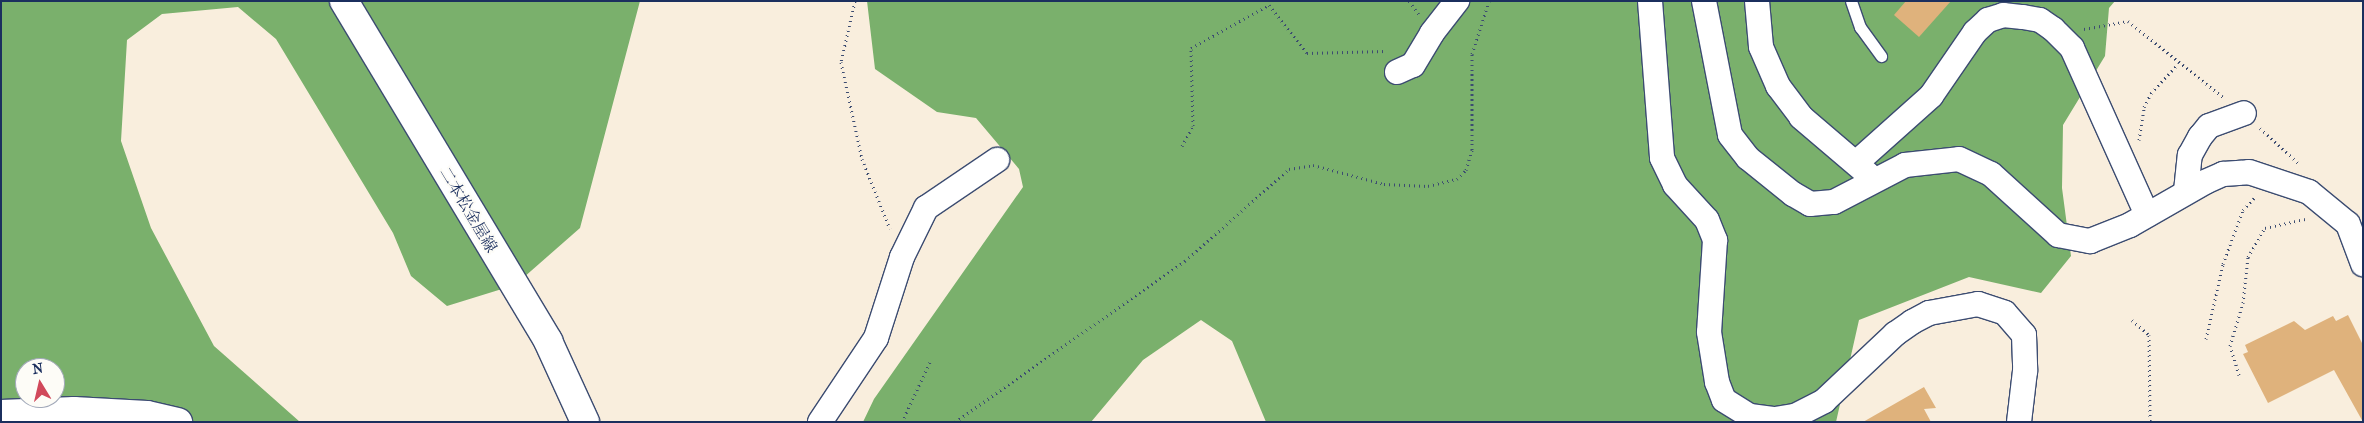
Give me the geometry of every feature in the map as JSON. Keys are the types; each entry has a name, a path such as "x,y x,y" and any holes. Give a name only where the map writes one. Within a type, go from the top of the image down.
{"main road":[{"name":"二本松金屋線","path":"344,1 548,341 585,422"},
{"path":"1,414 74,411 147,415 178,422"}],"street":[{"path":"1396,72 1413,65 1432,33 1457,1"},
{"path":"1650,1 1662,158 1675,185 1707,220 1715,240 1709,332 1715,375 1724,400 1740,412 1762,418 1795,416 1824,401 1895,334 1912,322 1929,313 1978,304 2005,314 2024,335 2025,371 2019,422"},
{"path":"1704,1 1726,125 1748,158 1792,194 1810,204 1834,202 1905,165 1959,159 1991,174 2058,235 2071,240 2090,241 2108,235 2223,174 2249,172 2291,184 2309,192 2348,224 2363,264"},
{"path":"1757,1 1764,61 1778,86 1801,117 1874,180"},
{"path":"1856,163 1931,96 1975,32 1988,20 2003,16 2023,17 2047,24 2072,48 2147,215"},
{"path":"2186,192 2190,155 2200,137 2209,126 2244,113"},
{"path":"820,422 876,338 902,257 926,208 941,195 997,160"}],"lane":[{"path":"1851,1 1860,27 1881,56"}],"path":[{"path":"855,1 841,62 862,159 902,257"},
{"path":"955,422 1185,261 1289,169 1313,165 1384,184 1428,186 1457,180 1466,170 1472,150 1472,54 1489,1"},
{"path":"1182,146 1193,126 1191,48 1269,5 1307,53 1390,51 1396,72"},
{"path":"2140,144 2139,129 2144,107 2151,93 2178,64"},
{"path":"2206,339 2223,264 2243,210 2255,197 2291,184"},
{"path":"2240,375 2231,354 2231,337 2243,304 2248,257 2265,228 2335,214"},
{"path":"2132,320 2149,335 2150,422"},
{"path":"902,422 930,362"}],"green space":[{"path":"1,1 640,1 580,228 515,285 447,306 411,276 393,233 276,39 238,7 162,14 127,40 121,141 151,228 214,346 300,422 1,422"},
{"path":"867,1 2115,1 2109,8 2105,56 2063,125 2062,188 2071,256 2041,293 1969,277 1859,320 1836,422 1266,422 1232,341 1201,320 1143,360 1091,422 863,422 874,399 1023,187 1019,169 976,118 937,112 875,69"}],"building":[{"path":"1906,1 1951,1 1919,37 1894,15"},
{"path":"2348,315 2363,345 2363,422 2334,370 2268,403 2243,354 2248,352 2245,345 2294,321 2305,330 2333,316 2336,321"},
{"path":"1924,387 1936,408 1924,409 1931,422 1863,422"}]}
